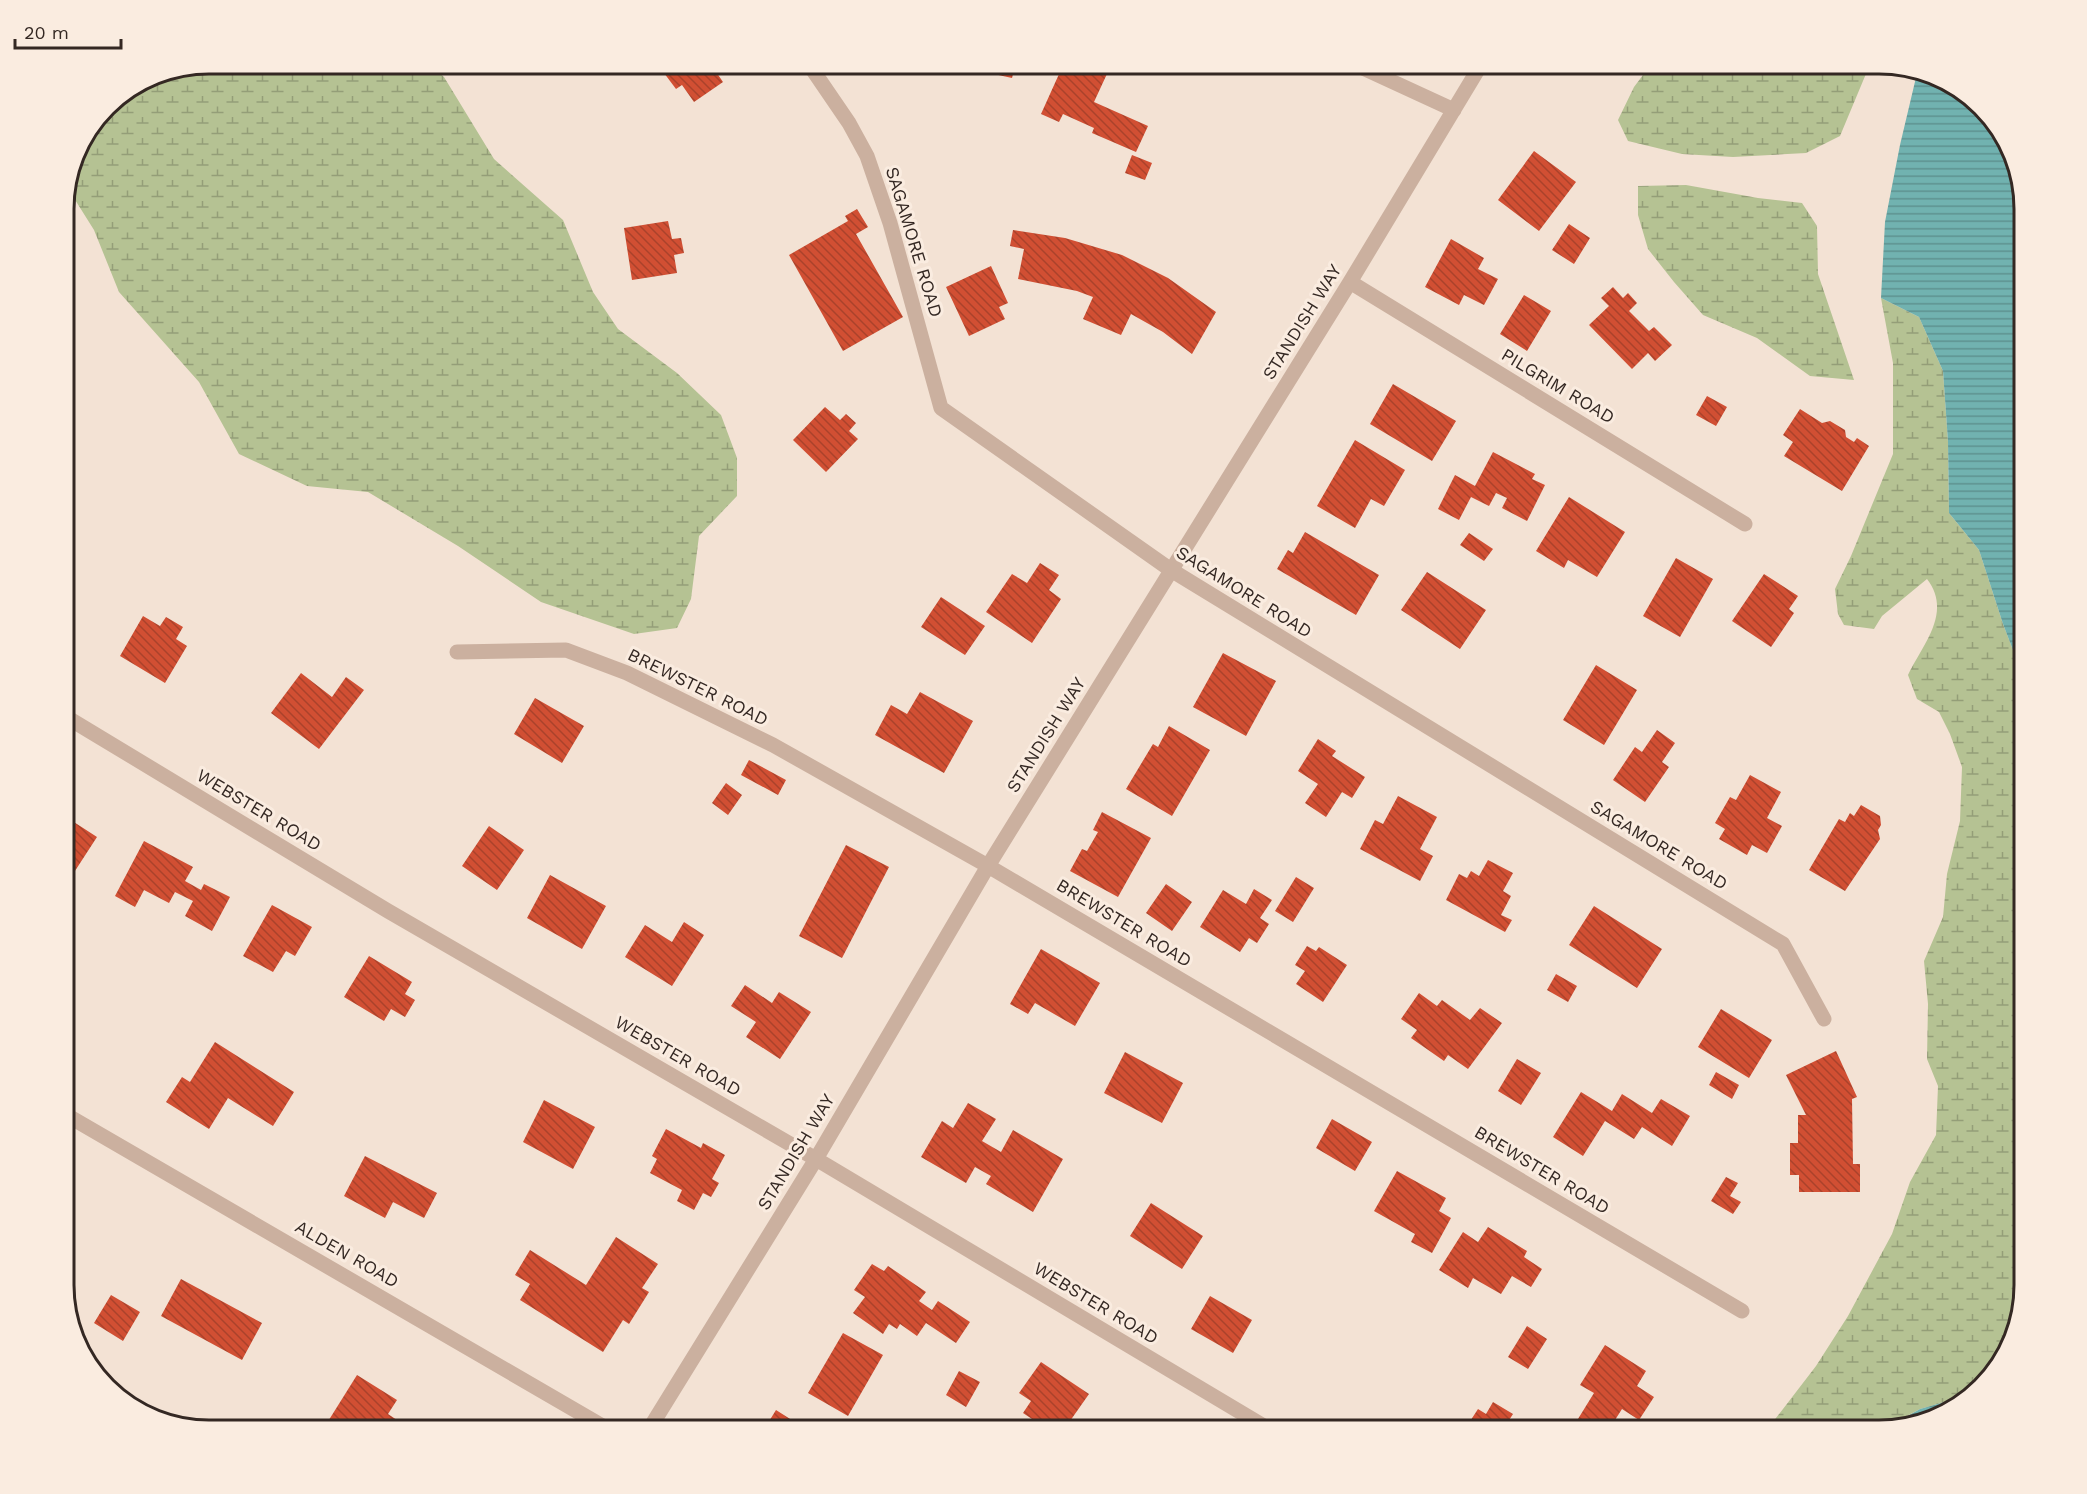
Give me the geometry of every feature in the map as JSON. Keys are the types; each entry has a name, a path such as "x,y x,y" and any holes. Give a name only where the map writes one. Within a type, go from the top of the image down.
{"street":[{"name":"SAGAMORE ROAD","path":"816,74 849,123 867,156 890,223 941,408 1171,570 1783,944 1824,1019"},
{"path":"1376,74 1454,110"},
{"name":"STANDISH WAY","path":"655,1420 816,1159 988,866 1350,282 1475,74"},
{"name":"PILGRIM ROAD","path":"1350,282 1745,524"},
{"name":"BREWSTER ROAD","path":"457,652 566,650 627,673 773,745 988,866 1742,1311"},
{"name":"WEBSTER ROAD","path":"74,722 377,905 816,1159 1254,1420"},
{"name":"ALDEN ROAD","path":"74,1119 592,1420"}],"green space":[{"path":"208,74 441,74 494,159 563,220 593,292 618,329 677,373 721,415 737,458 737,496 699,536 691,599 677,628 634,634 541,602 458,546 368,492 307,486 239,454 199,382 119,292 94,230 74,198 78,173 87,149 101,126 119,107 157,84 173,78"},
{"path":"1644,74 1866,74 1840,136 1806,153 1733,157 1682,154 1628,141 1618,120 1634,87"},
{"path":"1686,185 1758,198 1802,203 1817,226 1818,274 1854,380 1810,376 1757,338 1703,315 1674,282 1648,249 1638,215 1638,186"},
{"path":"1881,298 1919,317 1943,371 1948,442 1949,513 1979,550 2014,653 2013,1295 2006,1329 1986,1368 1961,1393 1947,1401 1920,1409 1903,1418 1888,1420 1774,1420 1816,1366 1848,1316 1892,1234 1910,1182 1936,1135 1938,1086 1927,1059 1928,1004 1924,961 1943,917 1947,874 1960,821 1962,767 1939,712 1917,699 1908,675 1932,628 1937,604 1927,579 1882,616 1874,629 1844,625 1838,614 1835,589 1893,454 1893,363"}],"water":[{"path":"1916,79 1946,92 1961,101 1974,113 1986,126 2000,149 2009,173 2014,208 2014,653 1979,550 1949,513 1948,442 1943,371 1919,317 1881,298 1885,222"},
{"path":"1947,1401 1938,1407 1904,1418 1920,1409"}],"building":[{"path":"665,74 718,74 723,82 694,102 682,85 676,89"},
{"path":"994,74 1013,74 1012,78"},
{"path":"1059,74 1107,74 1094,102 1148,126 1136,152 1092,133 1094,128 1063,114 1059,122 1041,114"},
{"path":"1534,151 1576,182 1539,231 1498,200"},
{"path":"1132,155 1152,163 1145,180 1125,173"},
{"path":"857,209 868,227 856,234 903,317 843,351 789,255 848,221 845,216"},
{"path":"668,221 672,239 681,238 684,253 674,255 677,273 632,280 624,228"},
{"path":"1569,224 1590,238 1574,264 1552,250"},
{"path":"1013,230 1065,238 1122,255 1168,278 1216,312 1192,354 1163,332 1131,314 1121,335 1083,319 1093,297 1077,291 1018,279 1024,249 1010,246"},
{"path":"1451,239 1484,258 1478,269 1498,279 1484,305 1464,295 1459,305 1425,287"},
{"path":"991,266 1008,303 999,307 1005,319 969,336 946,287"},
{"path":"1613,287 1623,298 1628,293 1637,303 1629,311 1649,331 1654,327 1672,345 1655,361 1648,353 1632,369 1589,325 1609,306 1601,298"},
{"path":"1524,295 1551,311 1527,351 1500,334"},
{"path":"1393,384 1456,421 1432,461 1370,424"},
{"path":"1707,396 1727,407 1716,426 1696,415"},
{"path":"825,407 840,420 846,414 856,423 849,431 858,439 826,472 793,440"},
{"path":"1800,409 1822,423 1830,421 1845,430 1846,437 1854,442 1857,438 1869,446 1842,491 1784,456 1793,442 1783,435"},
{"path":"1355,440 1405,470 1384,506 1371,499 1355,528 1317,506"},
{"path":"1493,452 1535,474 1532,479 1545,485 1527,521 1502,508 1507,498 1496,493 1489,506 1471,497 1459,520 1438,509 1455,475 1475,486"},
{"path":"1569,497 1625,532 1597,577 1568,560 1564,568 1536,551"},
{"path":"1305,532 1379,575 1356,615 1277,569 1288,550 1293,553"},
{"path":"1469,533 1493,549 1484,561 1460,545"},
{"path":"1676,558 1713,579 1680,637 1643,616"},
{"path":"1040,563 1059,575 1049,590 1061,599 1032,643 986,612 1012,574 1027,583"},
{"path":"1427,572 1486,610 1460,649 1401,610"},
{"path":"1764,574 1798,596 1789,609 1794,613 1771,647 1732,621"},
{"path":"941,597 985,626 965,655 921,627"},
{"path":"143,616 160,626 166,617 183,627 176,639 187,646 165,683 120,656"},
{"path":"1223,653 1276,681 1246,736 1193,707"},
{"path":"1596,665 1637,690 1604,745 1563,720"},
{"path":"301,673 332,697 346,677 364,690 319,749 271,713"},
{"path":"920,692 973,721 944,773 875,735 891,705 907,714"},
{"path":"535,698 584,726 562,763 514,734"},
{"path":"1169,726 1210,750 1172,816 1126,789 1153,744 1158,747"},
{"path":"1657,730 1675,743 1662,762 1669,767 1645,802 1613,780 1635,747 1642,752"},
{"path":"1318,739 1336,751 1332,756 1365,777 1352,798 1342,792 1326,817 1305,803 1318,784 1298,771"},
{"path":"749,760 786,780 778,795 741,775"},
{"path":"1750,775 1781,792 1767,818 1782,826 1767,853 1752,845 1747,855 1719,839 1725,829 1715,823 1730,797 1736,800"},
{"path":"726,783 742,795 728,815 712,803"},
{"path":"1398,796 1437,817 1420,849 1433,856 1420,881 1360,849 1375,820 1383,824"},
{"path":"1861,805 1880,816 1881,825 1878,830 1880,839 1845,891 1809,870 1839,819 1845,822 1850,813 1854,816"},
{"path":"1102,812 1151,838 1118,897 1070,871 1082,849 1087,851 1098,832 1093,830"},
{"path":"74,822 97,837 74,872"},
{"path":"489,826 524,850 497,890 462,866"},
{"path":"144,841 193,867 185,881 201,890 204,884 230,897 212,931 185,916 193,901 175,892 169,903 144,890 135,907 115,896"},
{"path":"846,845 889,867 842,958 799,936"},
{"path":"1488,860 1513,873 1503,891 1511,896 1501,915 1512,920 1505,932 1446,900 1459,874 1467,878 1471,871 1479,876"},
{"path":"550,875 606,906 582,949 527,918"},
{"path":"1296,877 1314,888 1293,922 1275,911"},
{"path":"1166,884 1192,902 1172,931 1146,913"},
{"path":"1254,889 1272,900 1260,918 1269,924 1257,943 1249,938 1240,952 1200,927 1223,890 1246,904"},
{"path":"272,905 312,927 295,956 286,951 273,972 243,956"},
{"path":"1594,906 1662,949 1637,988 1569,945"},
{"path":"684,922 704,935 672,986 625,957 645,925 672,942"},
{"path":"1307,946 1316,951 1319,947 1347,965 1323,1002 1296,984 1305,971 1295,965"},
{"path":"1041,949 1100,983 1075,1026 1035,1003 1028,1014 1010,1004"},
{"path":"369,956 412,982 405,994 415,1000 405,1017 391,1009 384,1021 344,997"},
{"path":"1556,974 1577,986 1568,1002 1547,990"},
{"path":"745,985 772,1003 779,992 811,1012 780,1059 746,1037 756,1022 731,1006"},
{"path":"1419,993 1437,1006 1442,1000 1470,1020 1480,1008 1502,1023 1468,1069 1448,1055 1444,1061 1411,1038 1417,1030 1401,1019"},
{"path":"1721,1009 1772,1040 1749,1078 1698,1047"},
{"path":"215,1042 294,1092 273,1126 228,1098 209,1129 166,1102 182,1077 190,1082"},
{"path":"1836,1051 1857,1097 1852,1099 1853,1164 1860,1164 1860,1192 1799,1192 1799,1175 1790,1175 1790,1143 1798,1143 1798,1115 1806,1115 1786,1075"},
{"path":"1125,1052 1183,1083 1162,1123 1104,1093"},
{"path":"1517,1059 1541,1073 1521,1105 1498,1091"},
{"path":"1716,1072 1739,1085 1732,1099 1709,1085"},
{"path":"1581,1092 1612,1111 1622,1094 1652,1113 1661,1099 1690,1116 1672,1146 1642,1127 1634,1139 1605,1121 1583,1156 1553,1137"},
{"path":"544,1100 595,1127 573,1169 523,1142"},
{"path":"968,1103 996,1119 982,1141 1001,1152 1013,1130 1063,1159 1033,1212 986,1184 991,1176 975,1167 966,1183 921,1157 942,1121 953,1128"},
{"path":"1332,1119 1372,1142 1355,1171 1316,1148"},
{"path":"666,1129 701,1148 703,1143 725,1155 712,1179 719,1183 711,1197 703,1193 694,1210 677,1201 682,1190 650,1173 657,1159 652,1156"},
{"path":"365,1156 437,1193 424,1218 393,1202 385,1218 344,1196"},
{"path":"1397,1171 1446,1198 1439,1211 1451,1218 1432,1253 1411,1242 1415,1234 1374,1211"},
{"path":"1726,1177 1738,1183 1730,1196 1741,1202 1733,1214 1711,1201"},
{"path":"1151,1203 1203,1236 1182,1269 1130,1236"},
{"path":"1488,1227 1527,1251 1524,1257 1542,1269 1531,1287 1512,1276 1501,1294 1473,1278 1468,1288 1439,1270 1463,1232 1478,1242"},
{"path":"616,1237 658,1264 642,1288 649,1292 629,1324 623,1320 603,1352 520,1300 530,1284 515,1275 530,1250 586,1285"},
{"path":"872,1264 884,1271 888,1266 926,1292 919,1301 932,1310 938,1301 970,1322 956,1343 926,1323 917,1336 900,1324 897,1329 889,1324 883,1334 853,1313 865,1297 854,1290"},
{"path":"181,1279 262,1323 242,1360 161,1316"},
{"path":"111,1295 140,1312 123,1341 94,1323"},
{"path":"1210,1296 1252,1320 1233,1353 1191,1329"},
{"path":"1527,1326 1547,1339 1528,1369 1508,1357"},
{"path":"843,1333 883,1355 848,1416 808,1393"},
{"path":"1605,1345 1646,1371 1637,1386 1654,1397 1639,1420 1622,1409 1615,1420 1577,1420 1594,1393 1580,1385"},
{"path":"1041,1362 1089,1394 1071,1420 1034,1420 1023,1413 1031,1401 1019,1393"},
{"path":"959,1371 980,1382 966,1407 946,1395"},
{"path":"357,1375 397,1400 388,1414 397,1420 329,1420"},
{"path":"1493,1402 1513,1414 1509,1420 1471,1420 1478,1409 1486,1414"},
{"path":"776,1410 792,1420 770,1420"}]}
